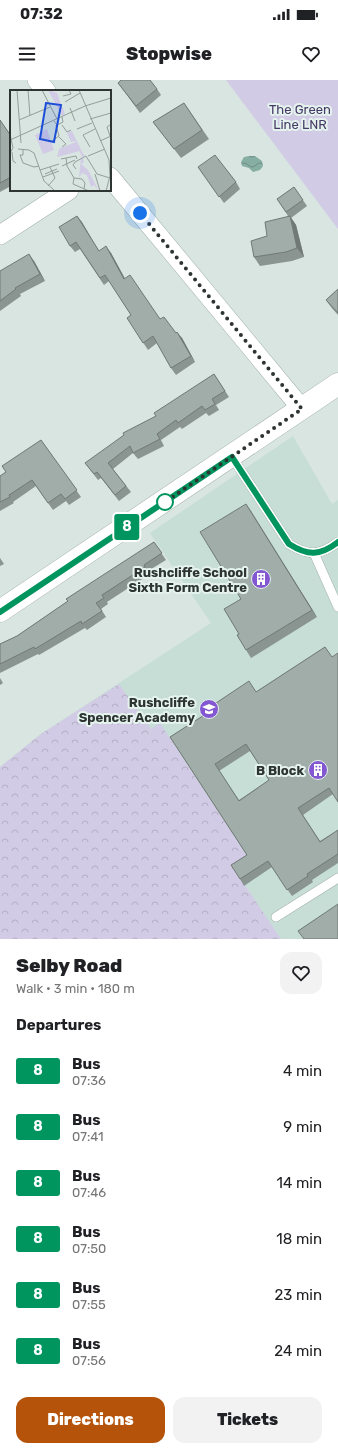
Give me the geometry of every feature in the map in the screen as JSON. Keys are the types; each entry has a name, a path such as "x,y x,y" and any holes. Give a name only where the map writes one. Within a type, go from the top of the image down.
{"street":[{"path":"37,80 45,90"},
{"path":"111,178 302,409"},
{"path":"0,235 67,191"},
{"path":"0,611 232,457 338,384"}],"lane":[{"path":"232,457 289,544 301,552 314,553 321,552 338,542"},
{"path":"314,553 338,607"},
{"path":"276,917 338,878"}],"shaded area":[{"name":"Rushcliffe Spencer Academy","path":"293,436 332,504 338,500 338,939 0,939 0,767 41,734 211,623 150,533"}],"green space":[{"name":"The Green Line LNR","path":"226,80 338,80 338,229"},
{"path":"119,684 151,729 160,723 251,862 236,872 281,939 0,939 0,767 41,734"}],"water":[{"path":"255,156 262,161 263,166 260,170 253,172 249,168 242,166 241,162 244,157"}],"building":[{"path":"121,80 150,80 157,89 136,106 118,83"},
{"path":"184,103 202,130 174,149 153,122"},
{"path":"0,120 10,135 10,178 0,183"},
{"path":"215,155 236,182 219,197 198,167"},
{"path":"294,187 303,200 286,212 277,199"},
{"path":"77,216 99,251 106,246 124,279 130,275 160,319 164,317 176,333 177,332 191,356 171,368 153,336 143,343 127,318 131,315 105,275 100,278 76,242 70,246 59,227"},
{"path":"290,216 297,248 286,252 254,257 251,241 267,236 265,222"},
{"path":"29,254 40,274 15,288 16,289 0,301 0,271"},
{"path":"338,289 338,313 326,300"},
{"path":"214,374 225,391 212,399 215,404 205,410 202,406 178,423 176,420 157,434 160,439 133,453 130,446 108,463 126,486 115,495 97,472 94,474 85,463 124,435 123,433 156,416 154,413"},
{"path":"41,440 77,490 65,499 61,494 48,503 32,480 9,495 10,497 0,502 0,476 6,472 2,466"},
{"name":"Rushcliffe School Sixth Form Centre","path":"246,504 312,610 246,650 237,635 239,634 224,609 241,599 200,532"},
{"path":"154,542 162,553 144,565 145,567 102,595 104,598 96,603 102,611 82,624 81,621 35,649 34,647 0,664 0,644 17,636 68,601 66,599"},
{"name":"B Block","path":"325,647 332,657 338,653 338,802 329,788 298,808 320,842 338,830 338,854 307,874 308,876 287,890 268,861 240,879 231,865 247,855 170,737 209,712 207,709 249,681 256,692","holes":["246,744 269,780 239,801 215,764"]},
{"path":"338,904 338,939 304,939 298,931"}],"bus line":[{"name":"8","path":"0,612 232,457 289,544 301,552 314,553 330,548 338,542"}],"place":[{"name":"Rushcliffe School Sixth Form Centre","path":"261,579"},
{"name":"Rushcliffe Spencer Academy","path":"209,709"},
{"name":"B Block","path":"318,770"}],"route":[{"path":"140,213 302,409 165,502"}]}
